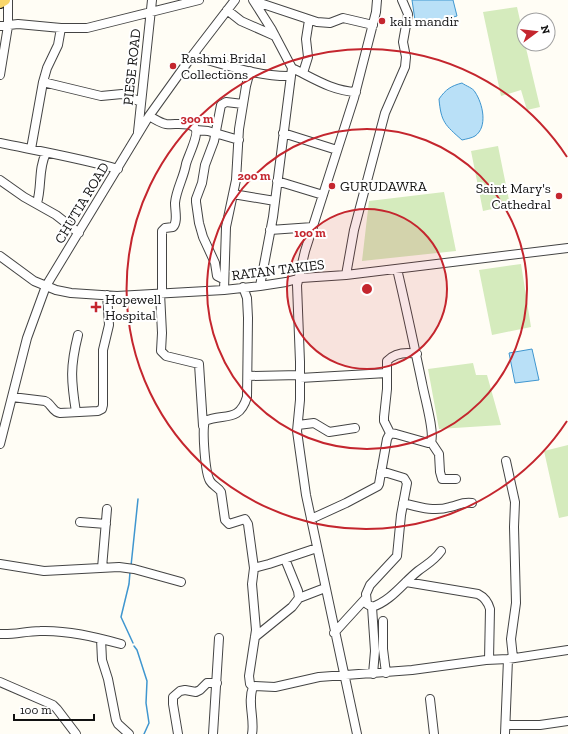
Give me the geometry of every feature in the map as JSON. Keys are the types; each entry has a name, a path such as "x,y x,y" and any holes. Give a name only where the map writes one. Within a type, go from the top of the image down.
{"main road":[{"path":"0,3 4,0"}],"street":[{"path":"0,75 4,26 8,0"},
{"name":"PIESE ROAD","path":"137,137 152,0"},
{"path":"4,26 18,24 60,28 87,28 198,0"},
{"name":"CHUTIA ROAD","path":"0,444 27,338 46,286 149,116 233,0"},
{"path":"253,0 309,20 330,23 344,18 373,25"},
{"path":"253,0 276,36 292,72 275,202 260,286"},
{"path":"357,734 334,633 306,495 297,431 300,377 297,285 313,227 356,92 376,12 377,0"},
{"path":"346,275 353,236 385,113 405,67 406,57 404,42 408,14 402,0"},
{"path":"227,10 241,21 276,36"},
{"path":"303,72 308,57 306,39 309,20"},
{"path":"31,149 43,82 47,68 58,45 60,28"},
{"path":"192,56 250,71 278,76 292,72 303,72 322,84 356,92"},
{"path":"224,290 223,279 226,227 238,169 239,140 243,104 250,71"},
{"path":"43,82 101,96 122,94 141,102"},
{"path":"223,279 218,277 216,274 215,263 203,237 199,223 196,199 202,183 205,165 213,146 220,109 223,103 230,102 243,104"},
{"path":"149,116 163,123 190,125 196,130 216,133 239,140"},
{"path":"196,130 197,135 188,157 176,201 176,224 173,227 165,228 162,231 161,351 166,356 199,364 207,472 210,480 219,488 221,492 224,516 227,523 229,524 243,520 247,521 254,568 252,584 255,637 249,676 250,684 253,687 251,695 254,725 252,734"},
{"path":"283,133 337,150"},
{"path":"0,143 77,158 118,169"},
{"path":"37,203 41,188 41,165 46,153"},
{"path":"0,180 24,197 56,215 79,232"},
{"path":"277,181 324,195"},
{"path":"233,194 275,202"},
{"path":"270,230 313,227"},
{"name":"RATAN TAKIES","path":"0,256 26,276 46,286 71,293 107,295 224,290 260,286 298,279 346,275 568,248"},
{"path":"397,269 417,354 431,429 431,442 439,454 442,479 456,478"},
{"path":"203,426 205,421 235,415 242,409 247,398 248,303 243,287"},
{"path":"12,397 45,401 49,403 57,413 100,410 104,405 104,350 109,325 107,295"},
{"path":"76,412 71,373 72,359 78,334"},
{"path":"390,433 384,421 387,389 387,361 390,358 403,353 417,354"},
{"path":"248,376 300,377 386,373"},
{"path":"298,425 314,423 329,432 355,428"},
{"path":"390,433 424,442 431,442"},
{"path":"311,519 378,486 387,439 390,433"},
{"path":"505,734 511,659 511,639 516,603 514,502 506,461"},
{"path":"334,633 366,598 370,585 397,556 406,480 399,475 382,471"},
{"path":"403,503 423,508 436,509 450,508 463,503 472,503"},
{"path":"102,568 107,509"},
{"path":"80,522 106,524"},
{"path":"254,568 317,548"},
{"path":"372,607 387,599 442,551"},
{"path":"285,559 298,591 299,598"},
{"path":"0,564 44,571 119,567 134,569 181,582"},
{"path":"406,582 478,594 484,599 488,603 490,609 489,660"},
{"path":"255,637 292,607 299,598 325,588"},
{"path":"366,598 367,604 372,607"},
{"path":"372,607 375,652 374,674"},
{"path":"383,622 383,649 386,673"},
{"path":"0,634 52,631 101,639 121,644"},
{"path":"213,734 219,638"},
{"path":"101,639 102,660 108,680 116,720 118,724 129,734"},
{"path":"253,687 275,687 304,679 343,674 386,673 489,660 511,659 568,650"},
{"path":"0,682 52,705 57,709 76,734"},
{"path":"178,734 173,704 173,697 176,693 185,690 196,692 207,683 217,683"},
{"path":"430,699 434,734"},
{"path":"506,725 540,725 568,721"}],"green space":[{"path":"517,7 518,12 516,12 516,52 527,52 540,107 527,110 521,90 501,96 483,12"},
{"path":"498,146 510,205 483,211 471,151"},
{"path":"444,192 456,251 362,261 369,201"},
{"path":"521,264 531,327 492,335 479,270"},
{"path":"473,363 476,375 487,375 501,425 439,429 428,369"},
{"path":"568,445 568,516 559,518 544,451"}],"water":[{"path":"412,0 453,0 457,16 416,27"},
{"path":"462,83 471,88 478,97 482,109 483,121 482,127 474,137 462,140 445,122 441,113 439,99 449,88"},
{"path":"532,349 539,380 515,383 509,353"}],"waterway":[{"path":"131,566 138,499"},
{"path":"130,572 129,584 121,617 133,643"},
{"path":"134,646 137,650 147,681 146,703 149,723 144,734"}],"place":[{"name":"kali mandir","path":"382,21"},
{"name":"Rashmi Bridal Collections","path":"173,66"},
{"name":"GURUDAWRA","path":"332,186"},
{"name":"Saint Mary's Cathedral","path":"559,196"},
{"name":"Hopewell Hospital","path":"96,307"}]}
